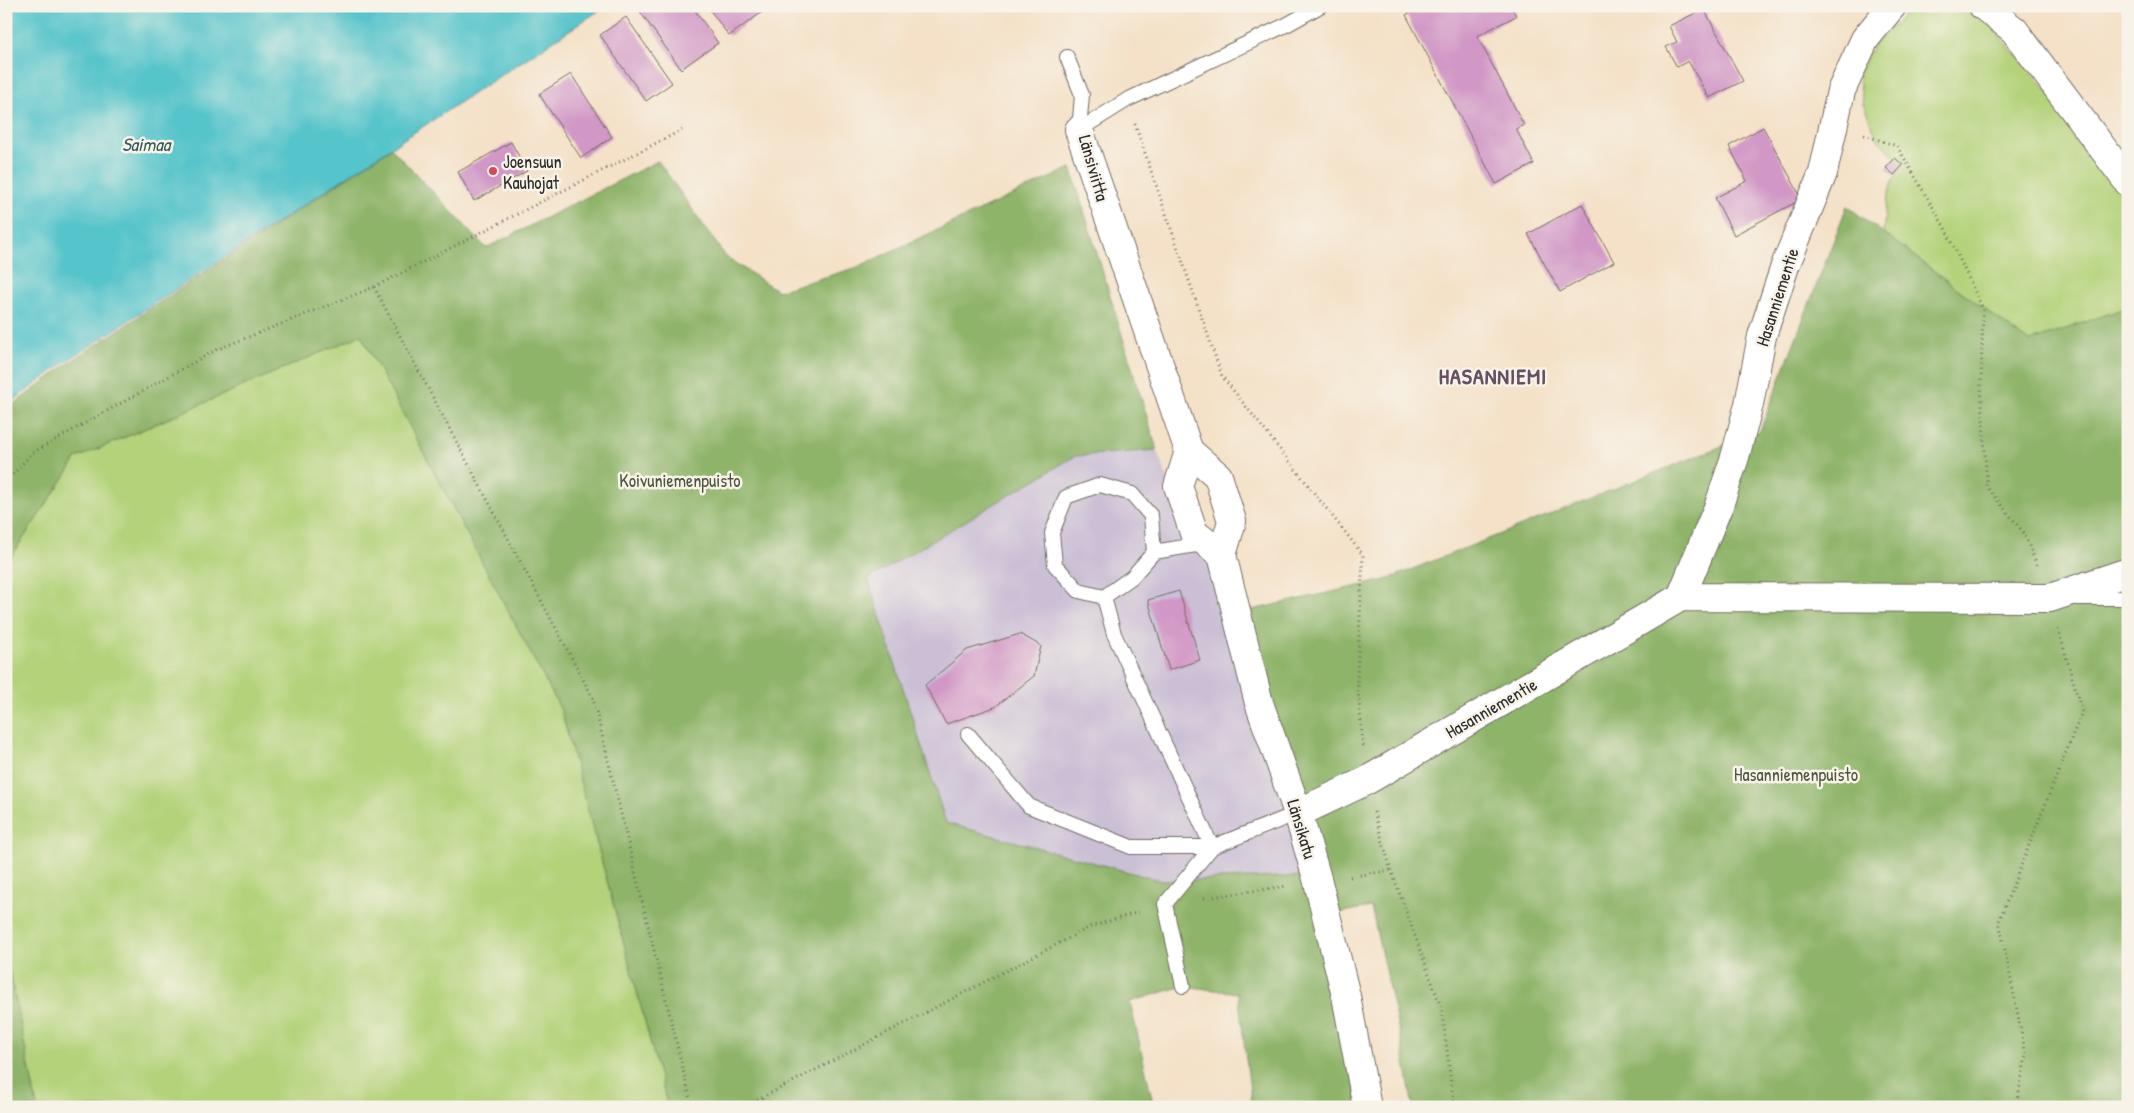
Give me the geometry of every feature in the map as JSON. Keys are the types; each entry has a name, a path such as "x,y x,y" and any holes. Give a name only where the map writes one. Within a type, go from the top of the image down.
{"street":[{"name":"Hasanniementie","path":"1298,813 1366,781 1681,597 1716,513 1735,457 1749,404 1762,336 1785,266 1823,173 1841,91 1865,39 1892,6"},
{"path":"1983,6 2014,30 2128,182"},
{"name":"Länsiviitta","path":"1079,130 1189,451"},
{"path":"1189,451 1218,476 1232,521 1215,549"},
{"name":"Länsikatu","path":"1189,451 1178,486 1194,532 1215,549 1259,703 1298,813 1318,882 1346,996 1368,1107"},
{"path":"1681,597 2050,598 2128,572"}],"lane":[{"name":"Länsiviitta","path":"1079,130 1127,100 1288,24 1320,6"},
{"path":"1067,57 1082,94 1079,130"},
{"path":"1154,552 1151,516 1132,494 1100,485 1066,497 1052,533 1055,565 1079,591 1104,597 1132,577 1154,552 1215,549"},
{"path":"1104,597 1114,634 1212,847"},
{"path":"2050,598 2128,598"},
{"path":"968,734 1029,806 1131,847 1212,847 1298,813"},
{"path":"1183,986 1165,904 1212,847"}],"path":[{"path":"1127,100 1222,376 1363,554 1357,678 1366,781 1390,870 1442,1010 1454,1107"},
{"path":"6,482 32,453 216,350 374,287 682,130"},
{"path":"1897,146 1945,228 1983,309 1982,386 1987,487 2024,533 2050,598 2082,712 1999,920 2026,1055 2016,1107"},
{"path":"374,287 593,698 692,1107"},
{"path":"744,1107 1090,928 1165,904 1390,870"}],"shaded area":[{"path":"1157,450 1188,536 1218,563 1312,876 1162,881 946,823 868,579 1075,456"}],"green space":[{"path":"1914,6 1960,6 1985,19 2092,142 2128,198 2128,307 2029,342 1883,233 1890,188 1903,165 1878,140 1863,104 1858,73 1875,43"},
{"name":"Koivuniemenpuisto","path":"391,148 486,248 658,161 726,257 778,291 855,268 1071,168 1157,450 1075,456 868,579 946,823 1162,881 1312,876 1360,1107 1252,1107 1238,993 1183,986 1130,1002 1154,1107 668,1107 561,710 361,335 77,458 6,564 6,410 66,365"},
{"name":"Hasanniemenpuisto","path":"1847,206 2029,342 2128,307 2128,1107 1413,1107 1401,1041 1371,907 1333,914 1243,612 1385,580 1760,431"},
{"path":"361,335 561,710 668,1107 37,1107 6,953 6,564 77,458"},
{"path":"6,953 37,1107 6,1107"}],"water":[{"name":"Saimaa","path":"6,6 606,6 61,365 6,406"}],"building":[{"path":"644,6 692,6 718,43 681,69 639,10"},
{"path":"707,6 762,6 765,10 729,36"},
{"path":"1421,6 1511,6 1516,16 1477,36 1524,125 1516,129 1534,164 1496,184 1406,15"},
{"path":"1704,9 1743,81 1709,98 1688,61 1677,67 1666,47 1677,42 1669,26"},
{"path":"626,17 672,83 646,101 600,35"},
{"path":"571,74 612,137 581,158 539,94"},
{"path":"1763,127 1802,199 1734,235 1715,198 1747,181 1729,146"},
{"name":"Joensuun Kauhojat","path":"511,142 527,171 474,201 458,172"},
{"path":"1895,158 1903,165 1894,175 1886,168"},
{"path":"1582,204 1614,262 1560,292 1528,234"},
{"path":"1179,591 1200,660 1169,670 1148,600"},
{"path":"1020,634 1041,646 1034,676 995,707 946,724 925,685 967,650"}],"place":[{"name":"Joensuun Kauhojat","path":"493,171"}],"district":[{"name":"HASANNIEMI","path":"1493,376"}]}
